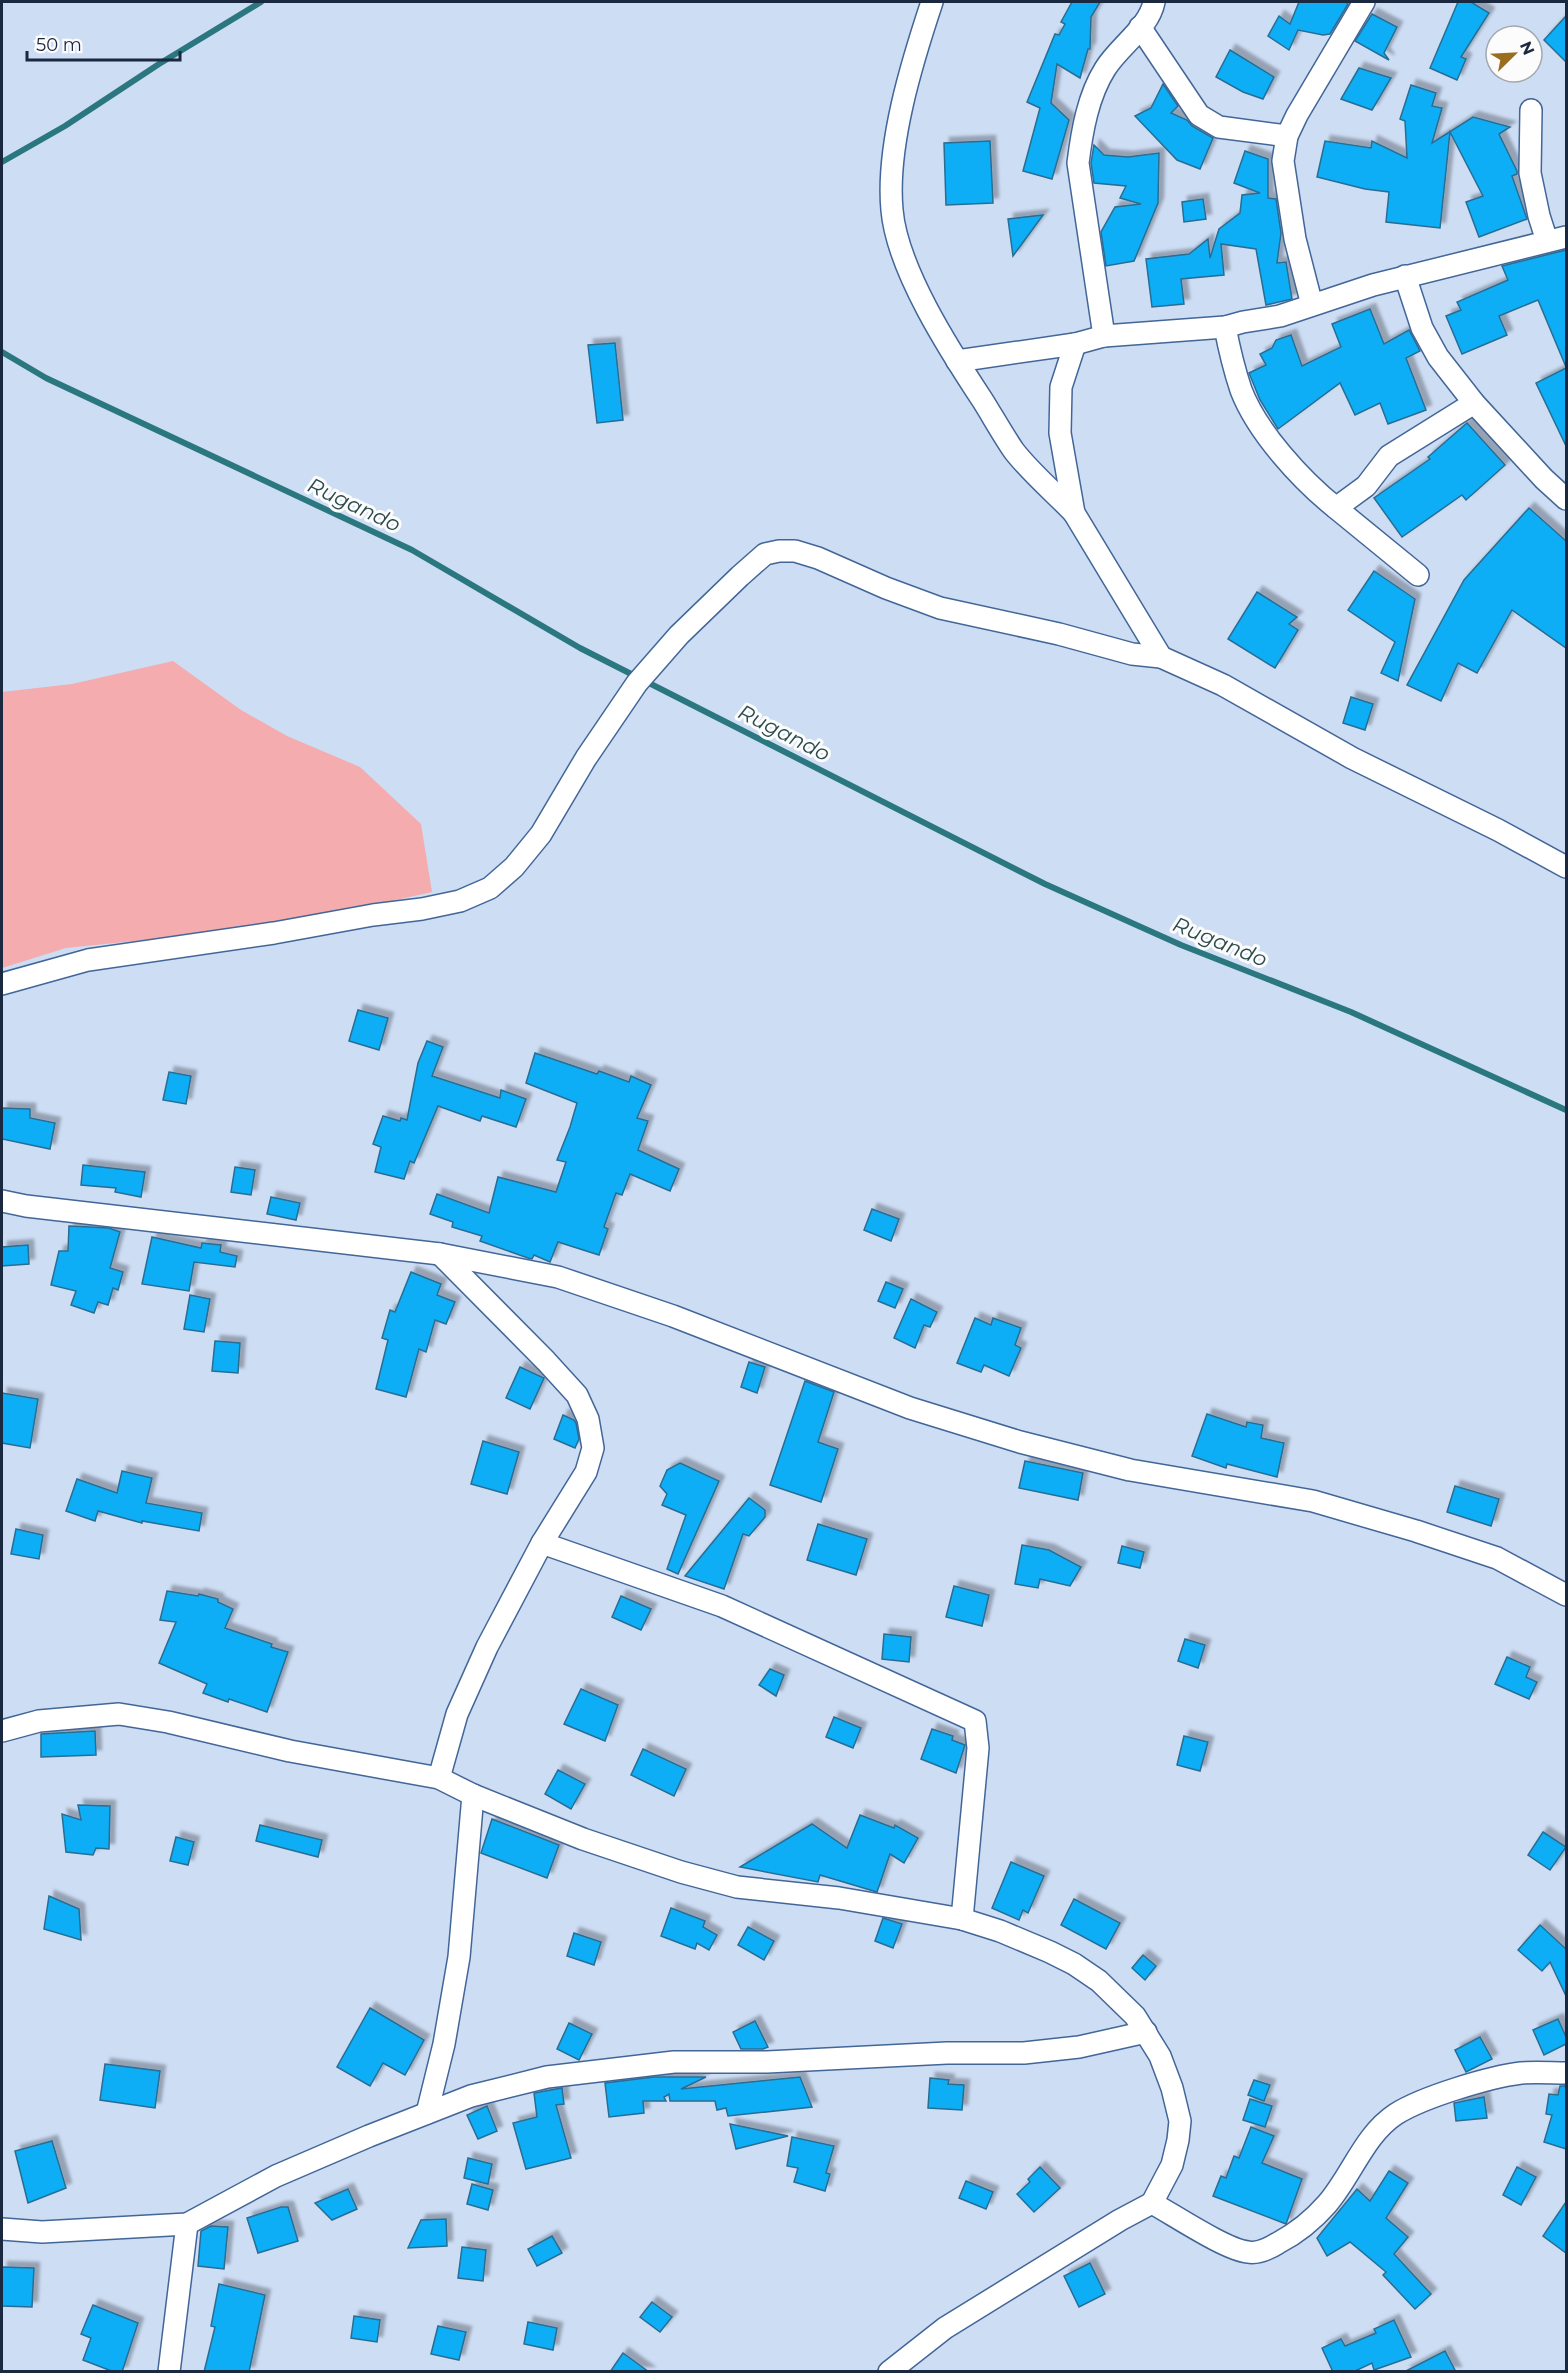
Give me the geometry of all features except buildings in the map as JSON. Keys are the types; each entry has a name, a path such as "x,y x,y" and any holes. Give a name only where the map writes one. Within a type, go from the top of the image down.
{"street":[{"path":"933,2 910,75 898,129 891,184 892,211 898,240 912,276 957,361 1015,452 1074,513 1161,657"},
{"path":"1104,336 1078,163 1081,137 1090,101 1104,70 1120,48 1140,27 1154,2"},
{"path":"1312,305 1295,239 1283,161 1287,136 1364,2"},
{"path":"1140,27 1199,115 1219,127 1287,136"},
{"path":"957,361 1075,344 1104,336 1225,327 1280,316 1406,276 1557,239 1539,216 1530,173 1531,110"},
{"path":"1406,276 1422,328 1438,357 1474,403 1544,479 1566,499"},
{"path":"1225,327 1229,351 1242,392 1264,431 1310,486 1418,575"},
{"path":"1074,513 1060,433 1061,387 1075,344"},
{"path":"1336,508 1366,486 1389,456 1474,403"},
{"path":"2,984 88,960 422,909 460,901 490,888 514,867 541,834 586,758 637,682 679,635 765,554 795,551 818,558 929,605 1059,634 1132,654 1161,657 1223,686 1333,748 1498,830 1566,867"},
{"path":"2,1201 26,1206 440,1254 558,1277 615,1295 871,1394 1020,1442 1130,1470 1313,1501 1416,1531 1497,1558 1566,1595"},
{"path":"439,1778 457,1714 487,1647 542,1543 586,1472 594,1448 588,1419 577,1395 440,1254"},
{"path":"542,1543 722,1606 975,1721 978,1748 962,1919"},
{"path":"2,1731 39,1721 119,1714 168,1722 290,1751 439,1778 473,1795 583,1839 681,1872 737,1887 839,1898 962,1919 1027,1942 1074,1964 1099,1981 1135,2016 1160,2056 1172,2088 1180,2121 1179,2140 1172,2165 1152,2203 1119,2220 945,2328 889,2372"},
{"path":"428,2113 444,2044 459,1957 473,1795"},
{"path":"2,2229 42,2232 188,2224 276,2176 428,2113 471,2096 547,2077 674,2062 767,2062 947,2053 1024,2054 1079,2047 1146,2032"},
{"path":"1152,2203 1230,2247 1249,2253 1261,2251 1308,2224 1329,2202 1367,2144 1395,2115 1418,2102 1482,2082 1522,2073 1566,2073"},
{"path":"169,2372 188,2224"}],"shaded area":[{"path":"173,661 241,710 287,736 360,767 421,824 432,892 279,926 66,948 2,968 2,692 72,684"}],"waterway":[{"path":"2,162 65,126 159,64 261,2"},
{"name":"Rugando","path":"2,352 46,378 412,550 580,648 1045,884 1181,945 1351,1012 1566,1110"}]}
